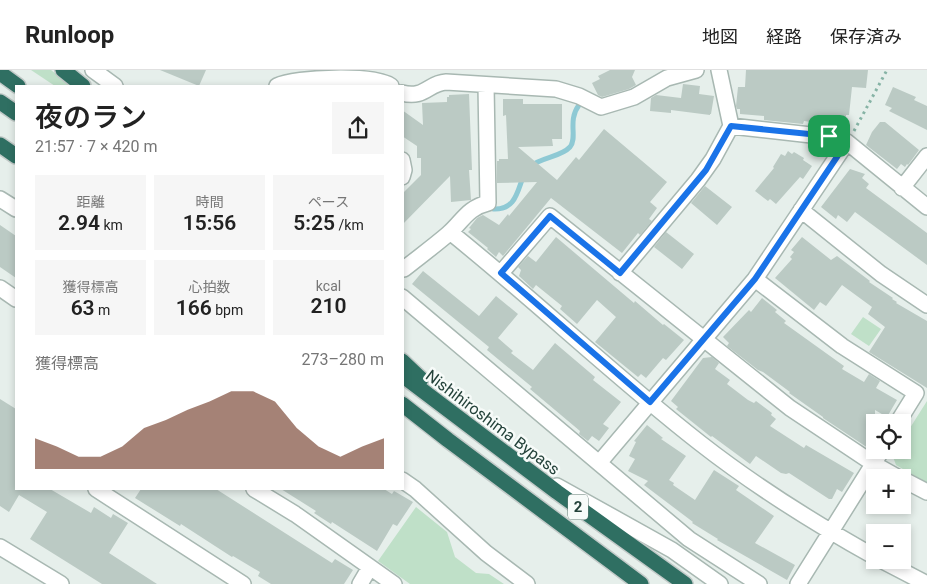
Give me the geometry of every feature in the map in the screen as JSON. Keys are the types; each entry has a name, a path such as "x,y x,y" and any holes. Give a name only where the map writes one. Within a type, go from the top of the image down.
{"highway":[{"path":"63,70 82,85"},
{"path":"0,73 17,85"},
{"path":"0,102 15,113"},
{"path":"0,145 15,155"},
{"path":"404,363 472,428"},
{"name":"Nishihiroshima Bypass","path":"404,377 533,474 685,584"},
{"name":"2","path":"404,406 641,584"},
{"path":"404,413 448,440"}],"street":[{"path":"94,70 114,85"},
{"path":"404,93 414,95 423,93 441,82 486,84 556,89 579,96 601,107 634,96 667,78 696,70"},
{"path":"620,273 706,170 731,126 719,70"},
{"path":"280,85 302,81 380,81 389,85"},
{"path":"404,271 450,232 466,214 488,203 486,84"},
{"path":"731,126 850,139 902,188 927,207"},
{"path":"599,463 755,279 850,139"},
{"path":"902,188 927,156"},
{"path":"0,199 15,209"},
{"path":"801,210 881,274 927,305"},
{"path":"501,273 550,216 702,340 790,408 883,469"},
{"path":"450,232 501,273 650,402 700,442 751,481 831,533 866,552"},
{"path":"755,279 842,346 916,393 903,414"},
{"path":"0,288 15,299"},
{"path":"404,299 689,539 759,584"},
{"path":"798,584 877,459"},
{"path":"533,474 570,492 672,550 720,584"},
{"path":"404,481 415,489 486,553 527,584"},
{"path":"911,484 927,492"},
{"path":"97,490 226,580 243,584"},
{"path":"256,490 295,514 394,584"},
{"path":"0,548 61,584"},
{"path":"360,584 370,567"},
{"path":"898,569 927,584"}],"path":[{"path":"850,139 887,70"}],"green space":[{"path":"31,70 51,70 70,85 54,85"},
{"path":"863,317 881,329 869,346 851,334"},
{"path":"927,401 927,483 911,474 911,469 903,469 896,465 894,459 911,459 911,426"},
{"path":"416,507 447,532 455,557 476,573 489,574 504,584 410,584 378,561"}],"building":[{"path":"160,70 206,70 199,85"},
{"path":"610,70 635,70 632,77 636,85 602,97 598,95 592,83 600,79 598,76"},
{"path":"746,70 868,70 866,88 852,87 849,115 846,115 846,122 839,121 839,126 804,121 803,124 764,120 764,116 740,114 740,109 737,109 736,106 738,87 745,87"},
{"path":"683,84 700,86 699,94 714,96 710,115 671,110 671,113 650,111 651,98 656,95 681,98"},
{"path":"893,87 916,97 914,100 927,106 927,130 889,111 892,108 885,105"},
{"path":"469,94 472,170 469,170 471,200 451,202 450,176 404,223 404,192 421,175 421,158 417,158 417,146 404,137 404,111 423,125 422,103 447,102 449,95"},
{"path":"503,99 523,99 523,104 562,104 562,139 552,139 553,146 518,147 557,180 576,157 579,160 604,129 667,182 650,202 657,208 649,219 652,221 640,235 638,233 622,253 551,198 503,256 499,252 496,257 468,232 477,218 483,215 499,225 508,214 509,216 537,182 497,183 497,161 499,159 508,159 506,115 503,116"},
{"path":"880,122 885,122 919,150 905,167 901,164 897,169 866,145 872,132"},
{"path":"788,151 804,158 803,160 812,166 803,179 800,177 776,204 770,199 768,201 755,191 774,168 781,154 785,156"},
{"path":"850,169 865,174 862,178 869,184 866,188 927,233 927,265 855,212 847,222 838,215 836,219 821,207"},
{"path":"705,186 732,207 717,225 691,203"},
{"path":"0,225 15,235 15,277 0,267"},
{"path":"666,232 694,254 682,269 654,247"},
{"path":"556,237 634,303 635,301 684,340 666,360 663,358 646,378 641,374 638,377 595,342 616,317 597,300 577,324 560,309 562,306 536,285 533,289 519,276 521,270 518,267 528,256 536,262"},
{"path":"802,237 831,260 837,256 869,282 893,298 896,303 927,321 927,388 869,352 885,327 868,314 872,307 842,285 826,306 820,302 814,310 775,278 792,259 790,257 794,252 791,250"},
{"path":"423,271 479,316 496,296 518,314 498,338 513,351 511,353 533,370 555,343 595,377 593,380 621,402 603,424 609,428 599,441 592,436 588,441 579,434 580,431 530,389 532,387 487,350 489,347 412,284"},
{"path":"762,298 777,310 775,312 786,321 784,323 844,366 842,369 864,382 869,374 880,381 876,388 897,400 889,414 882,414 875,410 875,414 866,414 866,447 823,418 727,346 729,343 723,337 749,310 751,312"},
{"path":"712,357 719,363 715,369 730,380 727,384 748,400 754,403 756,401 772,413 771,415 776,419 770,426 804,448 806,445 854,473 842,492 837,489 832,499 829,499 789,473 781,473 756,456 750,464 711,437 676,409 678,407 671,401 703,358"},
{"path":"0,399 15,408 15,490 52,490 91,513 94,507 111,518 113,514 128,523 109,553 157,584 102,584 30,539 47,512 19,495 9,512 0,506"},
{"path":"647,425 663,438 661,439 686,456 669,480 674,483 673,485 695,500 714,470 739,486 736,490 774,516 755,543 795,565 787,580 717,540 692,523 644,485 648,481 628,471 635,459 629,456 636,442 634,441"},
{"path":"140,490 218,490 332,563 335,559 353,570 344,584 271,584 258,576 260,572 135,498"},
{"path":"283,490 386,490 392,494 394,491 413,502 397,526 393,524 377,551 332,522 331,524 314,513 316,511"}],"waterway":[{"path":"531,166 562,153 570,147 573,138 575,111 579,105"},
{"path":"493,209 500,209 511,204 523,177"}],"route":[{"path":"731,126 829,136 847,142 755,279 650,402 501,273 550,216 620,273 706,170 731,126"}]}
